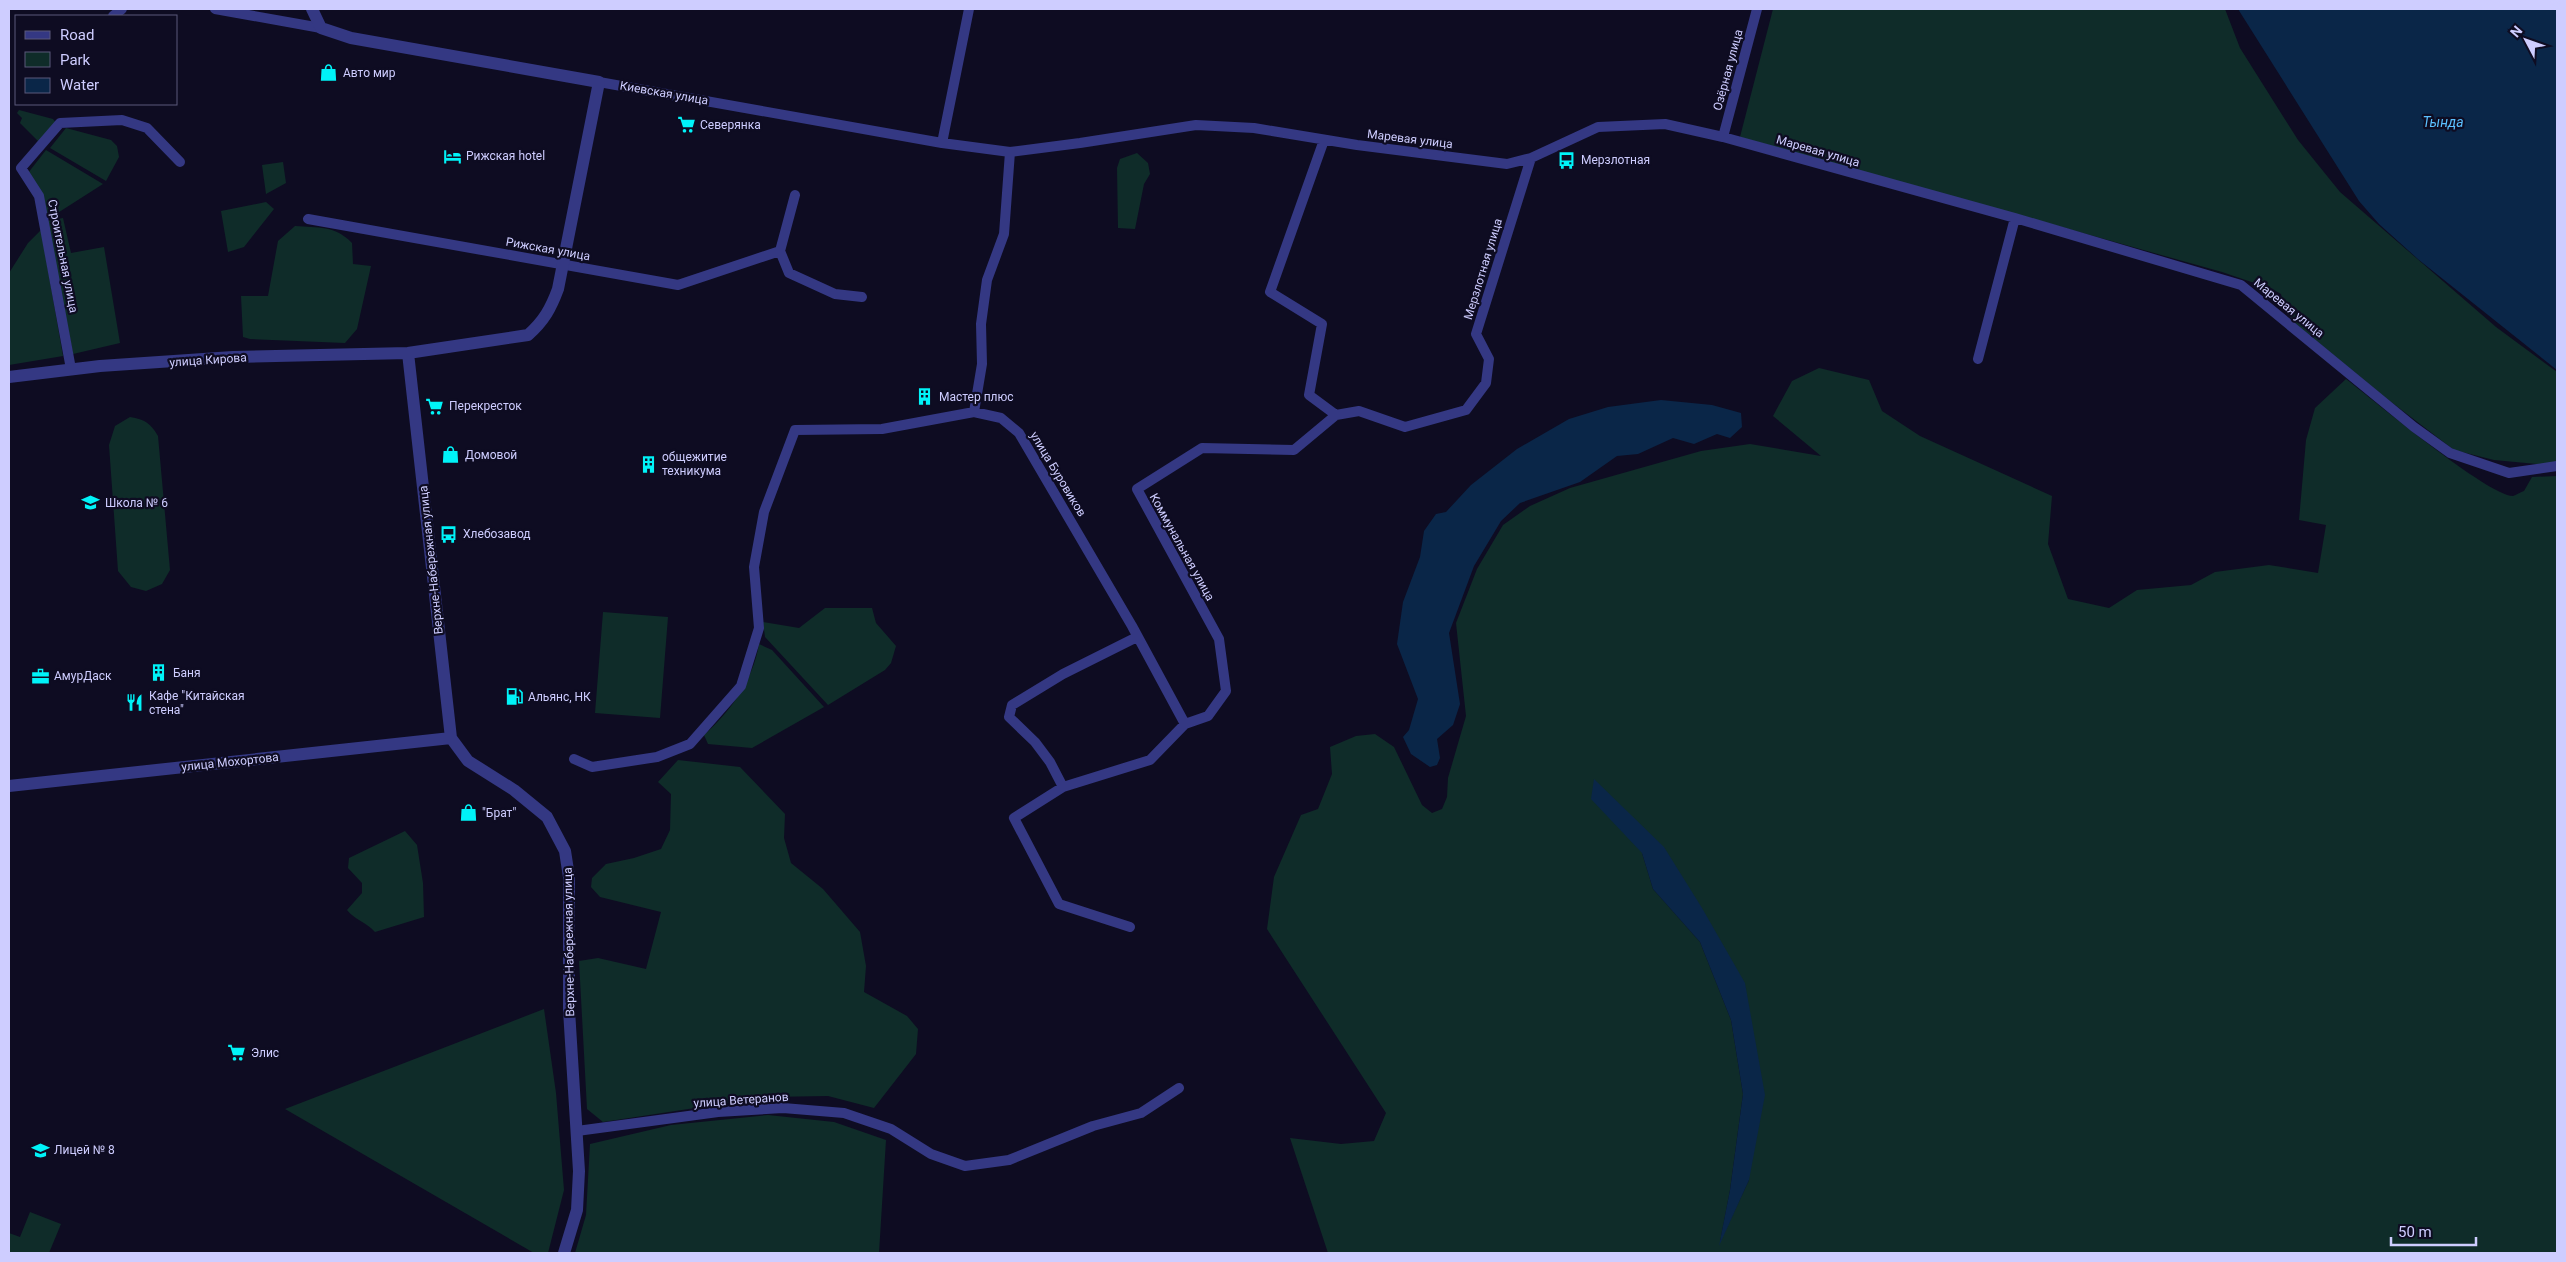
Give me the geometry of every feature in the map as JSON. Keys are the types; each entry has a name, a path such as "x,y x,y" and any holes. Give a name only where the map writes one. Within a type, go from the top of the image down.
{"street":[{"path":"215,9 321,28"},
{"path":"312,9 321,28"},
{"path":"942,143 969,9"},
{"name":"Озёрная улица","path":"1723,137 1757,9"},
{"name":"Киевская улица","path":"321,28 350,38 942,143 1010,152"},
{"name":"улица Кирова","path":"9,377 71,369 233,357 408,353 528,335 541,324 551,307 563,264 599,82"},
{"name":"Строительная улица","path":"71,369 39,196 21,168 60,123 122,120 147,128 180,162"},
{"name":"Маревая улица","path":"1010,152 1196,125 1254,128 1324,140 1507,164 1531,158 1598,127 1665,124 1723,137 2015,218 2240,285 2414,427 2450,453 2509,473 2557,466"},
{"path":"1324,140 1270,292 1322,324 1310,395 1336,415"},
{"path":"974,412 982,364 981,324 987,280 1004,234 1010,152"},
{"name":"Мерзлотная улица","path":"1336,415 1359,411 1405,427 1466,410 1486,383 1489,359 1476,334 1531,158"},
{"path":"795,195 780,251 789,273 835,294 862,296"},
{"path":"1978,359 2015,218"},
{"name":"Рижская улица","path":"308,219 678,285 780,251"},
{"name":"Верхне-Набережная улица","path":"408,353 450,738 468,761 514,790 546,817 565,852 569,877 569,1010 579,1171 577,1210 564,1253"},
{"name":"улица Буровиков","path":"574,759 592,767 658,757 690,744 741,686 759,628 754,567 764,512 794,430 882,429 974,412 1000,418 1019,432 1138,636 1185,724"},
{"name":"Коммунальная улица","path":"1185,724 1208,716 1226,691 1218,639 1136,489 1202,448 1294,450 1336,415"},
{"path":"1062,787 1050,762 1035,742 1009,718 1012,705 1063,674 1138,636"},
{"path":"1130,927 1059,904 1014,818 1062,787 1150,760 1185,724"},
{"name":"улица Мохортова","path":"9,786 450,738"},
{"name":"улица Ветеранов","path":"576,1131 718,1112 783,1108 844,1113 891,1129 931,1154 965,1166 1008,1160 1093,1126 1141,1113 1179,1088"}],"green space":[{"path":"1773,9 2225,9 2240,48 2298,140 2340,192 2496,327 2557,372 2557,463 2548,465 2494,460 2454,450 2386,398 2296,324 2285,311 2281,294 2272,289 2222,272 1740,137"},
{"path":"19,110 53,119 56,123 40,143 20,123 22,118 17,113"},
{"path":"66,128 111,140 117,146 119,157 106,181 50,148"},
{"path":"46,150 103,184 56,214 48,216 28,173"},
{"path":"1137,153 1148,163 1150,174 1144,184 1135,229 1118,228 1117,168 1120,159"},
{"path":"283,162 286,183 266,194 262,165"},
{"path":"266,202 274,209 244,247 228,252 221,211"},
{"path":"63,218 71,253 104,247 120,343 73,354 47,221"},
{"path":"295,226 326,228 339,233 352,243 353,264 371,266 357,329 345,343 250,339 243,337 241,296 268,296 278,241"},
{"path":"41,230 63,356 9,365 9,273 28,243"},
{"path":"1819,368 1869,380 1882,411 1920,436 2052,496 2048,544 2068,599 2109,608 2137,590 2191,585 2215,572 2269,565 2318,573 2326,525 2299,520 2306,440 2315,408 2346,379 2456,464 2500,492 2513,496 2524,491 2532,477 2557,476 2557,1253 1328,1253 1290,1138 1341,1144 1374,1141 1386,1113 1267,929 1274,877 1301,815 1318,809 1332,774 1330,747 1356,736 1375,734 1394,747 1422,805 1432,813 1442,809 1447,797 1448,778 1466,716 1456,623 1477,569 1503,525 1530,506 1570,488 1701,451 1750,444 1821,456 1773,416 1792,381","holes":["1642,853 1745,984 1749,1180 1720,1242 1730,1190 1743,1094 1731,1020 1700,942 1653,889"]},
{"path":"130,417 147,423 158,436 170,570 162,584 146,591 131,587 118,571 109,445 115,426"},
{"path":"825,608 872,608 876,623 896,646 891,663 885,670 828,705 765,637 763,622 799,628"},
{"path":"603,612 668,617 660,718 595,713"},
{"path":"759,644 772,650 824,707 752,748 708,744 704,735 723,716 739,694 752,670"},
{"path":"678,760 740,767 785,814 784,838 791,863 823,889 860,932 866,966 864,992 907,1016 918,1029 916,1054 874,1108 828,1096 768,1097 603,1122 587,1109 579,961 598,958 646,969 661,912 600,897 591,887 592,878 606,864 634,858 661,849 670,830 671,794 658,782"},
{"path":"405,831 417,845 423,883 424,917 375,932 347,910 362,893 362,883 348,868 349,858"},
{"path":"544,1009 556,1093 564,1190 548,1253 534,1253 285,1109"},
{"path":"768,1115 834,1122 886,1140 879,1253 575,1253 586,1215 590,1144 671,1125"},
{"path":"30,1212 61,1224 49,1253 9,1253 9,1233 20,1237"}],"water":[{"name":"Тында","path":"2238,9 2557,9 2557,370 2419,260 2379,224 2359,201"},
{"path":"1661,400 1712,405 1741,413 1742,427 1730,438 1717,434 1694,444 1673,438 1638,454 1617,456 1580,482 1520,503 1501,521 1474,566 1449,633 1460,704 1453,725 1437,739 1440,758 1437,765 1430,767 1411,754 1403,737 1409,730 1418,699 1397,644 1403,602 1420,557 1424,531 1436,514 1446,512 1471,485 1517,449 1569,419 1608,407"},
{"path":"1594,779 1664,847 1745,983 1765,1095 1749,1180 1719,1246 1730,1190 1743,1094 1731,1020 1700,942 1653,889 1642,853 1591,799"}],"place":[{"name":"Авто мир","path":"329,73"},
{"name":"Северянка","path":"686,125"},
{"name":"Рижская hotel","path":"452,156"},
{"name":"Мерзлотная","path":"1567,160"},
{"name":"Мастер плюс","path":"925,397"},
{"name":"Перекресток","path":"435,406"},
{"name":"Домовой","path":"451,455"},
{"name":"общежитие техникума","path":"648,464"},
{"name":"Школа № 6","path":"91,503"},
{"name":"Хлебозавод","path":"449,534"},
{"name":"Баня","path":"159,673"},
{"name":"АмурДаск","path":"40,676"},
{"name":"Альянс, НК","path":"514,697"},
{"name":"Кафе \"Китайская стена\"","path":"135,703"},
{"name":"\"Брат\"","path":"468,813"},
{"name":"Элис","path":"237,1053"},
{"name":"Лицей № 8","path":"40,1150"}]}
